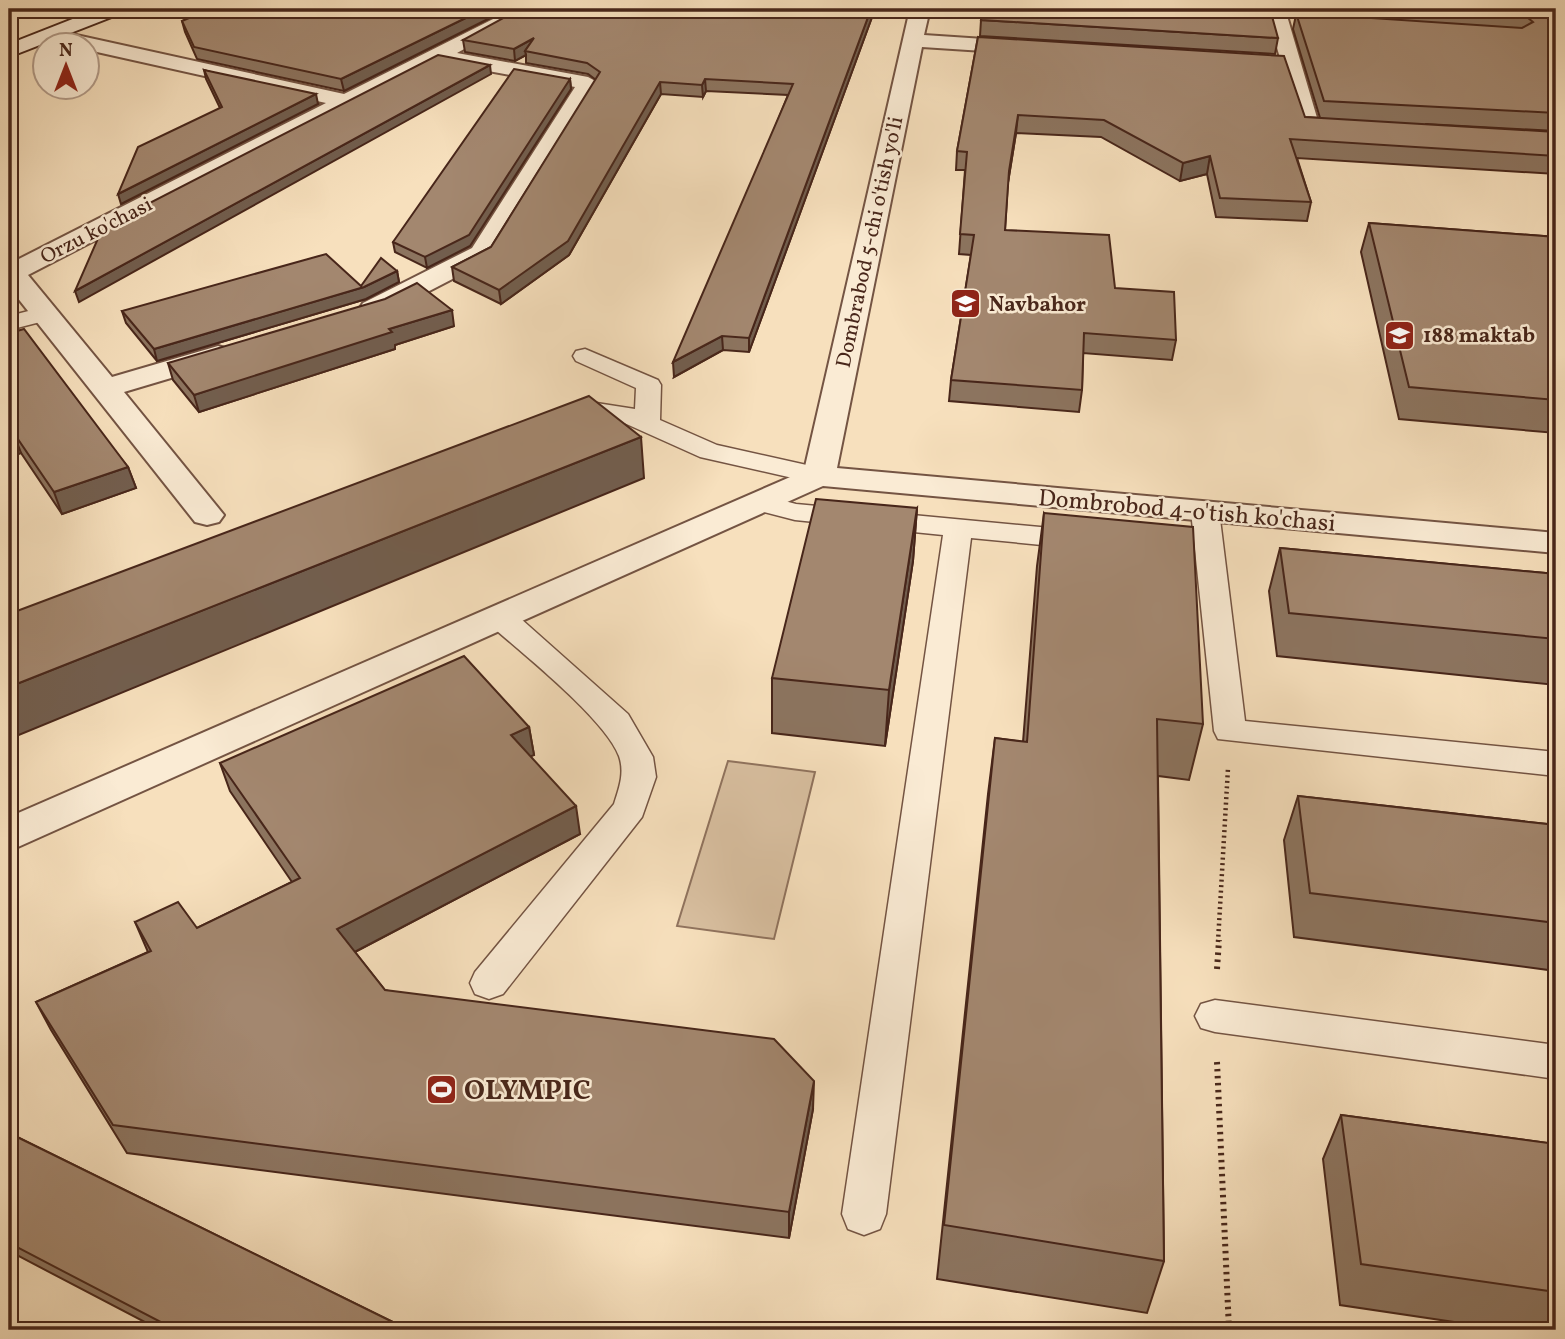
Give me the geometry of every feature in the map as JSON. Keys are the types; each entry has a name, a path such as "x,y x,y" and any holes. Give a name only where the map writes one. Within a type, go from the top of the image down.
{"street":[{"name":"Orzu ko'chasi","path":"207,515 12,273 527,9"},
{"name":"Dombrabod 5-chi o'tish yo'li","path":"819,476 920,9"},
{"path":"77,32 123,11"},
{"path":"1282,18 1291,64 1309,127 1372,131"},
{"path":"913,40 1048,49"},
{"path":"9,51 32,46"},
{"path":"102,52 345,101"},
{"path":"9,64 32,53"},
{"path":"351,315 377,307 482,253 587,83 435,55"},
{"path":"1264,62 1291,64"},
{"path":"103,389 247,346"},
{"path":"9,835 819,476"},
{"name":"Dombrobod 4-o'tish ko'chasi","path":"819,476 1556,543"}],"lane":[{"path":"9,323 44,314"},
{"path":"585,356 649,384 647,423"},
{"path":"590,410 628,415 709,451 819,476"},
{"path":"758,502 795,512 1104,542"},
{"path":"1205,511 1196,551 1230,731 1556,764"},
{"path":"864,1213 958,528"},
{"path":"489,983 582,872 629,808 639,777 636,757 616,722 500,617"},
{"path":"1215,1016 1556,1062"}],"path":[{"path":"1229,1330 1215,1016 1230,731"}],"shaded area":[{"path":"728,761 815,772 774,939 677,926"}],"building":[{"path":"210,9 484,9 341,79 194,47 182,21"},
{"path":"520,9 871,9 749,338 722,336 673,362 793,84 705,79 702,85 660,82 568,241 499,290 452,267 491,247 600,72 587,63 525,51 534,38 514,49 463,40"},
{"path":"984,9 1270,9 1278,38 981,20"},
{"path":"1448,9 1556,9 1556,113 1324,101 1296,13 1522,28 1533,22 1522,13"},
{"path":"978,37 1284,56 1305,117 1556,132 1556,156 1290,139 1311,202 1220,198 1210,156 1183,163 1104,120 1018,115 1009,171 1005,230 1109,235 1115,288 1174,292 1176,340 1084,333 1082,390 951,380 974,235 960,234 967,152 957,151"},
{"path":"438,55 490,65 75,291 103,227"},
{"path":"514,69 570,79 469,235 425,257 393,242"},
{"path":"204,70 316,94 118,194 138,147 222,107"},
{"path":"1369,223 1556,237 1556,400 1409,387"},
{"path":"326,254 361,286 381,258 397,271 364,287 154,349 122,311"},
{"path":"417,283 452,310 389,329 392,332 194,395 168,363 385,299"},
{"path":"9,313 17,331 24,329 128,467 54,492 13,432 9,433"},
{"path":"589,396 641,437 9,687 9,614"},
{"path":"816,499 917,508 889,690 772,678"},
{"path":"1044,513 1193,527 1203,724 1157,719 1164,1261 944,1225 995,738 1027,742"},
{"path":"1280,548 1556,574 1556,639 1289,613"},
{"path":"464,656 529,727 511,735 576,806 337,929 385,990 774,1039 814,1081 789,1212 113,1125 36,1002 151,951 135,922 178,902 197,928 300,878 220,763"},
{"path":"1298,796 1556,825 1556,923 1310,893"},
{"path":"1341,1115 1556,1144 1556,1292 1361,1264"},
{"path":"9,1133 409,1330 176,1330 9,1243"}],"place":[{"name":"Navbahor","path":"966,304"},
{"name":"188 maktab","path":"1400,335"},
{"name":"OLYMPIC","path":"441,1089"}]}
